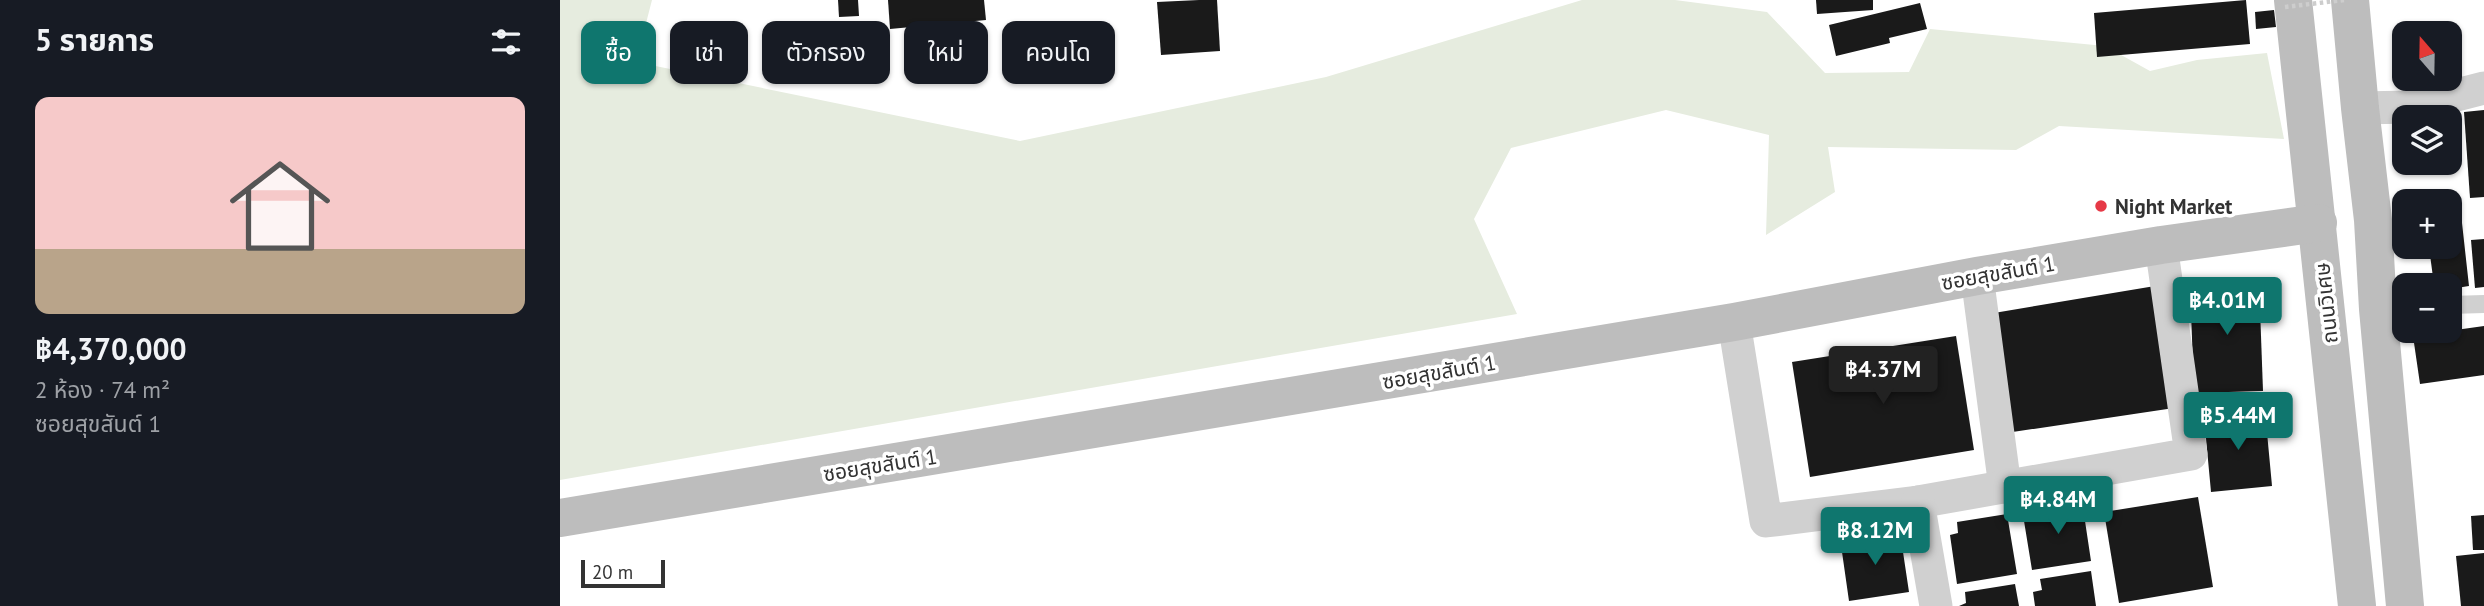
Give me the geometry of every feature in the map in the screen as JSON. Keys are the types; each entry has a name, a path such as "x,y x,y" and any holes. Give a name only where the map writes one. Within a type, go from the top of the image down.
{"street":[{"path":"2350,0 2373,219 2391,308 2405,606"},
{"name":"ถนนวิเศษ","path":"2289,3 2318,223 2357,606"},
{"path":"2360,108 2410,107 2484,88"},
{"name":"ซอยสุขสันต์ 1","path":"560,517 1734,322 1977,276 2318,223"},
{"path":"1734,322 1766,521 1918,502 2191,454 2161,246"},
{"path":"1977,276 2005,486"},
{"path":"1918,502 1936,606"}],"lane":[{"path":"2462,305 2484,304"}],"path":[{"path":"2289,3 2344,0"}],"shaded area":[{"path":"560,0 652,0 647,21 581,21 581,84 656,84 656,66 670,69 670,84 743,84 1020,141 1326,77 1582,0 1675,0 1767,12 1825,73 1909,72 1930,29 2105,46 2150,71 2197,60 2267,53 2284,139 2059,126 2016,150 1828,147 1835,192 1766,235 1769,135 1666,110 1511,148 1474,219 1517,314 560,480"}],"building":[{"path":"838,0 858,0 859,16 839,17"},
{"path":"888,0 984,0 986,20 904,21 904,28 890,29"},
{"path":"1217,0 1220,51 1161,55 1157,2"},
{"path":"1816,0 1873,0 1873,10 1817,14"},
{"path":"2246,0 2250,44 2097,57 2094,13"},
{"path":"1920,3 1927,29 1889,38 1890,43 1836,56 1829,25"},
{"path":"2274,10 2276,27 2256,29 2255,12"},
{"path":"2484,110 2484,197 2470,198 2464,112"},
{"path":"2462,223 2469,286 2462,287 2462,273 2432,273 2431,259 2462,259"},
{"path":"2484,239 2484,287 2475,288 2471,240"},
{"path":"2259,281 2263,391 2194,393 2190,284"},
{"path":"2161,285 2174,408 2006,433 1988,314"},
{"path":"2484,326 2484,375 2420,384 2414,343 2462,343 2462,329"},
{"path":"1956,336 1974,450 1810,477 1792,362"},
{"path":"2265,411 2272,486 2211,492 2204,417"},
{"path":"2198,497 2213,587 2119,603 2104,512"},
{"path":"2082,501 2091,561 2032,570 2024,521 2033,520 2031,509"},
{"path":"2007,514 2017,574 1957,584 1950,535 1958,533 1957,522"},
{"path":"2484,515 2484,550 2473,550 2471,516"},
{"path":"1900,532 1909,592 1849,601 1842,552 1850,551 1849,540"},
{"path":"2484,553 2484,606 2461,606 2456,556"},
{"path":"2091,571 2096,606 2035,606 2033,592 2042,590 2040,579"},
{"path":"2015,584 2019,606 1959,606 1966,603 1965,592"}],"place":[{"name":"Night Market","path":"2101,206"}]}
